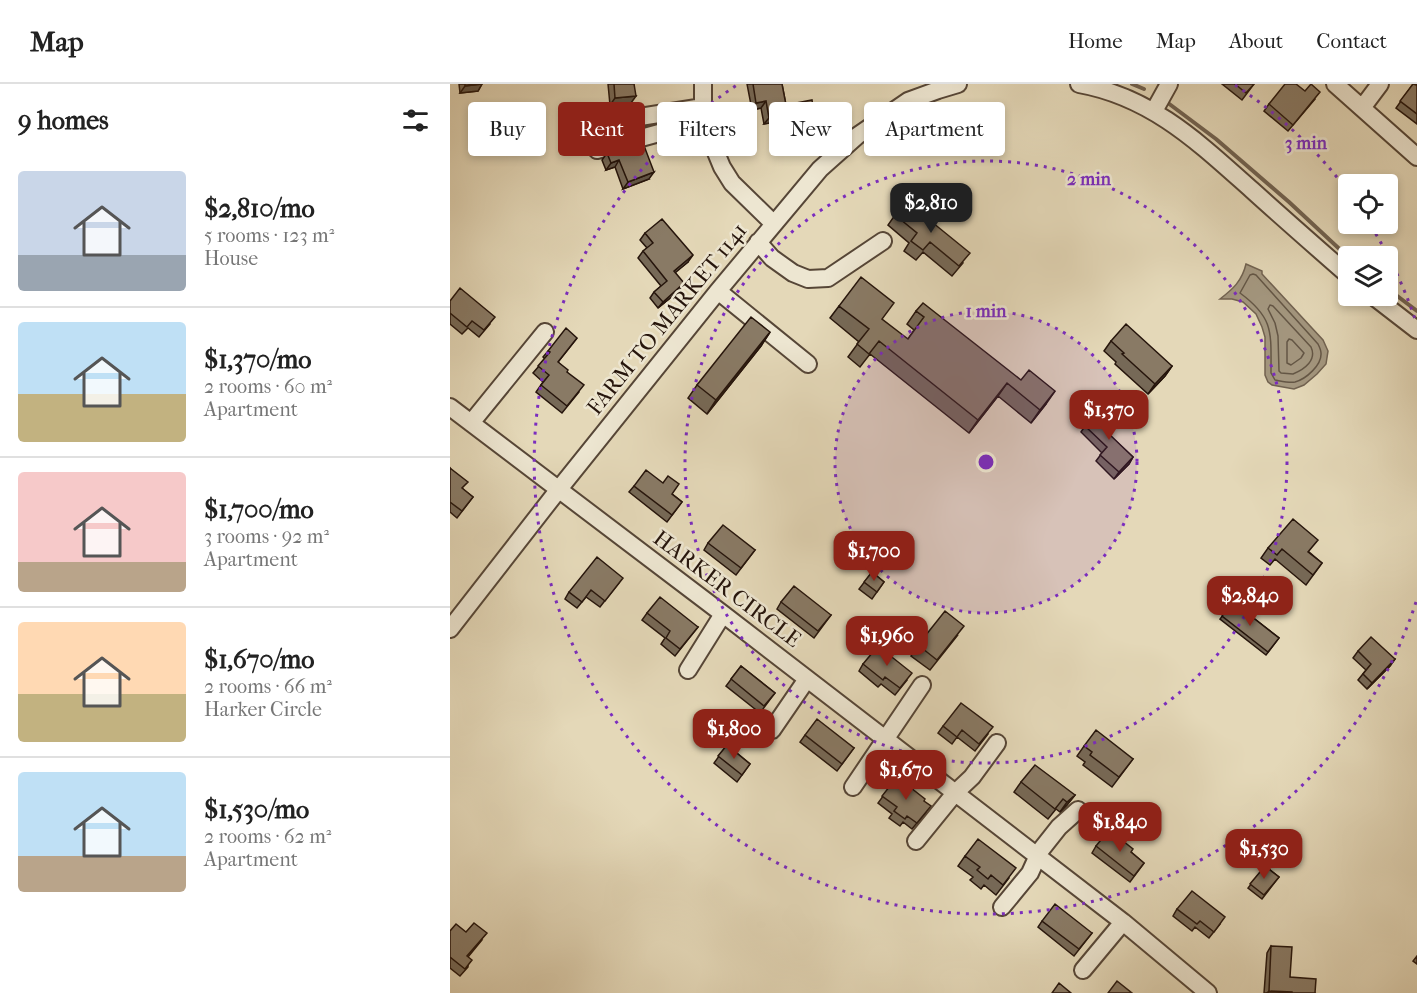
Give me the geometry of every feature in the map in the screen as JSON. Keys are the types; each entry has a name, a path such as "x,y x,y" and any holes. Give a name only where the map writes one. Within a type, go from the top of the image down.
{"street":[{"path":"703,84 703,102"},
{"name":"FARM TO MARKET 1141","path":"450,628 718,291 820,169 857,136 908,101 934,87 958,84"},
{"path":"1079,84 1122,95 1173,123 1210,152 1338,266"},
{"path":"1154,111 1169,84"},
{"path":"1335,84 1417,156"},
{"path":"1362,108 1380,84"},
{"path":"718,156 732,183 773,223"},
{"path":"758,242 772,258 793,273 808,279 828,278 883,241"},
{"path":"718,291 808,364"},
{"path":"1386,306 1417,330"},
{"path":"471,423 545,332"},
{"name":"HARKER CIRCLE","path":"450,407 1123,922 1209,993"},
{"path":"688,670 723,614"},
{"path":"771,730 807,679"},
{"path":"853,787 922,686"},
{"path":"916,841 955,793 972,777 998,743"},
{"path":"1002,906 1030,873 1040,850 1059,827 1078,810"},
{"path":"1083,970 1123,922"}],"water":[{"path":"1246,264 1262,271 1262,274 1323,340 1328,351 1326,364 1304,385 1294,389 1272,385 1268,382 1265,375 1265,337 1256,314 1243,302 1220,299 1236,284"}],"building":[{"path":"614,84 634,84 636,96 615,98"},
{"path":"753,84 782,84 785,102 769,102 769,118 766,101 756,102"},
{"path":"1235,84 1254,84 1246,93"},
{"path":"1285,84 1296,84 1305,91 1311,84 1320,92 1293,125 1269,104"},
{"path":"1413,84 1417,84 1417,114 1400,101"},
{"path":"645,148 654,172 628,182 619,160 611,163 608,156 645,156"},
{"path":"906,201 970,253 959,266 930,242 923,250 911,241 917,233 895,215"},
{"path":"662,219 693,255 674,271 684,283 663,302 654,292 667,281 643,251 653,243 645,233"},
{"path":"861,277 894,303 882,319 908,339 924,317 916,311 923,303 1021,380 1029,370 1055,391 1040,410 1007,383 978,420 879,341 869,354 857,344 869,329 839,306"},
{"path":"460,288 495,317 484,330 472,321 467,327 450,313 450,301"},
{"path":"751,317 770,332 716,400 697,385"},
{"path":"1126,324 1172,366 1155,384 1111,341"},
{"path":"566,328 577,338 558,362 584,385 567,406 541,385 549,375 538,366"},
{"path":"1102,409 1117,423 1108,433 1133,457 1119,472 1100,455 1107,447 1085,426"},
{"path":"450,468 468,482 462,488 473,497 462,511 450,502"},
{"path":"646,470 663,483 668,476 679,484 672,494 682,502 672,515 634,486"},
{"path":"1293,519 1318,540 1308,552 1322,563 1313,575 1282,549 1277,555 1268,548"},
{"path":"723,525 755,550 741,568 708,543"},
{"path":"597,557 623,578 605,601 591,590 582,602 569,592"},
{"path":"872,572 884,582 877,592 864,582"},
{"path":"794,586 831,615 818,631 781,602"},
{"path":"660,597 698,627 680,649 666,638 670,631 647,613"},
{"path":"1233,602 1279,638 1268,652 1222,616"},
{"path":"945,611 964,626 937,660 918,645"},
{"path":"1371,637 1395,659 1372,683 1363,674 1371,664 1358,651"},
{"path":"878,646 912,673 900,688 885,677 883,680 863,664"},
{"path":"741,666 775,693 764,706 731,679"},
{"path":"961,703 993,727 979,744 962,730 957,737 943,726"},
{"path":"817,719 854,748 842,764 805,735"},
{"path":"1096,730 1133,759 1119,777 1090,755 1092,752 1084,746"},
{"path":"727,745 750,764 742,775 718,756"},
{"path":"1035,765 1075,795 1067,802 1063,799 1055,809 1021,782"},
{"path":"897,777 931,806 917,823 907,816 905,819 894,811 897,807 882,796"},
{"path":"1109,830 1133,849 1131,852 1144,863 1134,876 1096,846"},
{"path":"978,839 1016,868 1003,885 991,875 988,879 977,870 980,867 965,856"},
{"path":"1265,866 1279,877 1264,895 1250,884"},
{"path":"1192,891 1225,917 1214,932 1200,921 1197,924 1177,909"},
{"path":"1055,904 1092,933 1079,949 1042,921"},
{"path":"474,923 487,933 467,956 472,960 465,969 450,957 450,931 456,924 466,932"},
{"path":"1271,946 1292,947 1290,977 1316,979 1315,993 1269,991"},
{"path":"1117,981 1132,993 1108,993"},
{"path":"1059,983 1071,993 1052,993"}],"waterway":[{"path":"1132,84 1144,89"},
{"path":"1168,103 1216,139 1338,248"},
{"path":"1398,297 1417,311"}]}
